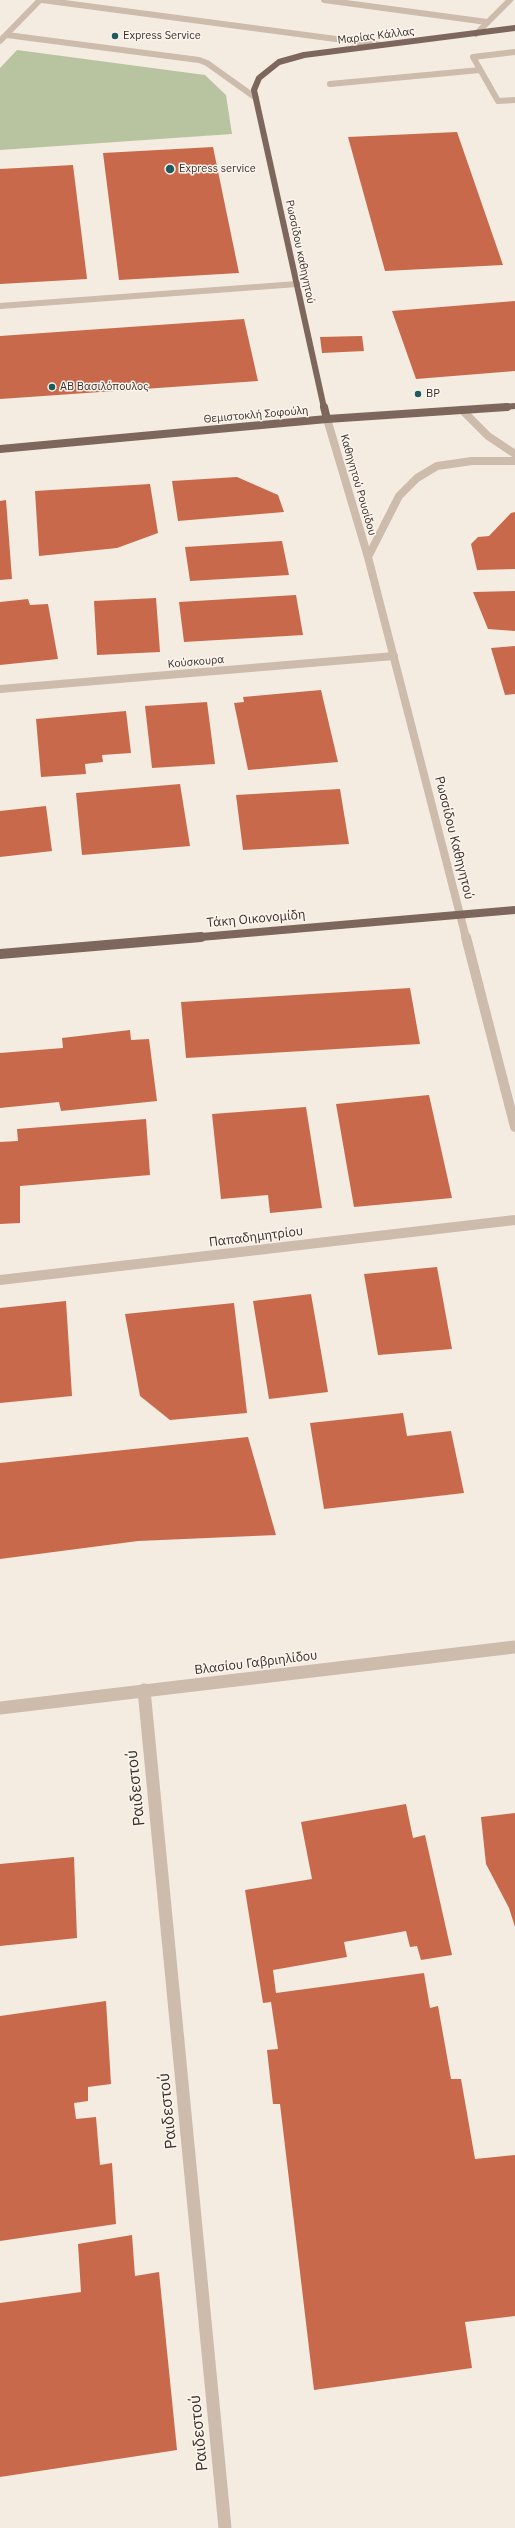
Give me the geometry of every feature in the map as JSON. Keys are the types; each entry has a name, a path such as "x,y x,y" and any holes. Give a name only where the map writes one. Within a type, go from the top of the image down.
{"main road":[{"name":"Μαρίας Κάλλας","path":"254,90 265,71 279,62 304,55 515,28"},
{"name":"Ρωσσίδου καθηγητού","path":"254,90 327,419"},
{"name":"Θεμιστοκλή Σοφούλη","path":"0,449 327,419 515,406"},
{"name":"Τάκη Οικονομίδη","path":"0,954 515,910"}],"street":[{"path":"0,41 41,0 280,30 381,45"},
{"path":"324,0 487,22"},
{"path":"476,34 510,0"},
{"path":"7,35 199,60 207,63 256,98"},
{"path":"515,52 473,57 498,101 515,100"},
{"path":"330,84 480,70"},
{"path":"0,306 297,284"},
{"path":"462,410 488,436 515,454"},
{"name":"Καθηγητού Ρουσίδου","path":"327,419 368,556"},
{"path":"368,556 399,496 417,478 437,466 472,461 515,461"},
{"name":"Ρωσσίδου Καθηγητού","path":"368,556 515,1127"},
{"name":"Κούσκουρα","path":"0,689 394,656"},
{"name":"Παπαδημητρίου","path":"0,1280 515,1220"},
{"name":"Βλασίου Γαβριηλίδου","path":"0,1708 515,1647"},
{"name":"Ραιδεστού","path":"144,1690 225,2528"}],"green space":[{"path":"17,50 205,75 226,95 232,134 0,150 0,68"}],"building":[{"path":"457,132 503,265 385,271 348,137"},
{"path":"213,147 239,273 119,280 103,153"},
{"path":"73,165 87,279 0,284 0,169"},
{"path":"515,301 515,371 416,379 392,311"},
{"path":"244,319 258,381 0,399 0,336"},
{"path":"362,336 364,351 322,353 320,337"},
{"path":"237,477 278,495 284,512 178,521 172,481"},
{"path":"150,484 158,533 117,548 39,556 35,491"},
{"path":"6,500 12,579 0,580 0,501"},
{"path":"515,512 515,569 477,570 471,544 478,537 489,536 511,513"},
{"path":"282,541 289,575 190,581 185,547"},
{"path":"515,591 515,631 488,629 473,592"},
{"path":"296,595 303,635 184,642 179,602"},
{"path":"156,598 160,652 97,655 94,601"},
{"path":"28,599 30,605 48,604 58,659 0,665 0,602"},
{"path":"515,646 515,694 505,695 491,648"},
{"path":"321,690 338,762 248,770 234,703 244,702 243,697"},
{"path":"207,702 215,764 152,768 145,706"},
{"path":"126,711 131,753 102,755 103,762 85,764 86,774 41,777 36,719"},
{"path":"180,784 190,846 82,855 76,793"},
{"path":"340,789 349,844 243,850 236,795"},
{"path":"46,806 52,851 0,857 0,811"},
{"path":"410,988 420,1044 186,1058 181,1002"},
{"path":"130,1030 131,1040 149,1039 157,1101 61,1111 59,1102 0,1108 0,1053 63,1048 62,1038"},
{"path":"429,1095 452,1198 354,1207 336,1104"},
{"path":"306,1107 322,1208 270,1213 268,1195 221,1199 212,1114"},
{"path":"146,1119 150,1175 20,1186 20,1223 0,1224 0,1142 18,1141 17,1129"},
{"path":"437,1267 452,1349 378,1355 364,1274"},
{"path":"311,1294 328,1392 269,1399 253,1301"},
{"path":"66,1301 72,1396 0,1403 0,1308"},
{"path":"234,1303 247,1413 170,1420 140,1396 125,1314"},
{"path":"403,1413 407,1436 451,1431 464,1493 324,1509 310,1423"},
{"path":"248,1437 276,1535 138,1541 0,1559 0,1463"},
{"path":"406,1804 413,1838 425,1835 452,1955 421,1960 417,1946 410,1947 406,1931 344,1942 347,1957 273,1970 276,1993 424,1973 430,2008 438,2006 451,2079 461,2079 475,2159 515,2155 515,2316 465,2322 472,2368 314,2390 280,2104 273,2104 267,2050 278,2049 271,2002 263,2003 245,1890 312,1879 301,1822"},
{"path":"515,1813 515,1927 509,1908 486,1864 481,1817"},
{"path":"74,1857 77,1938 0,1946 0,1864"},
{"path":"106,2001 111,2084 88,2087 88,2101 74,2103 76,2119 96,2117 100,2165 112,2163 116,2224 0,2241 0,2016"},
{"path":"132,2235 135,2276 159,2272 177,2450 0,2477 0,2303 81,2292 78,2244"}],"place":[{"name":"Express Service","path":"115,36"},
{"name":"Express service","path":"170,169"},
{"name":"ΑΒ Βασιλόπουλος","path":"52,387"},
{"name":"BP","path":"418,394"}]}
